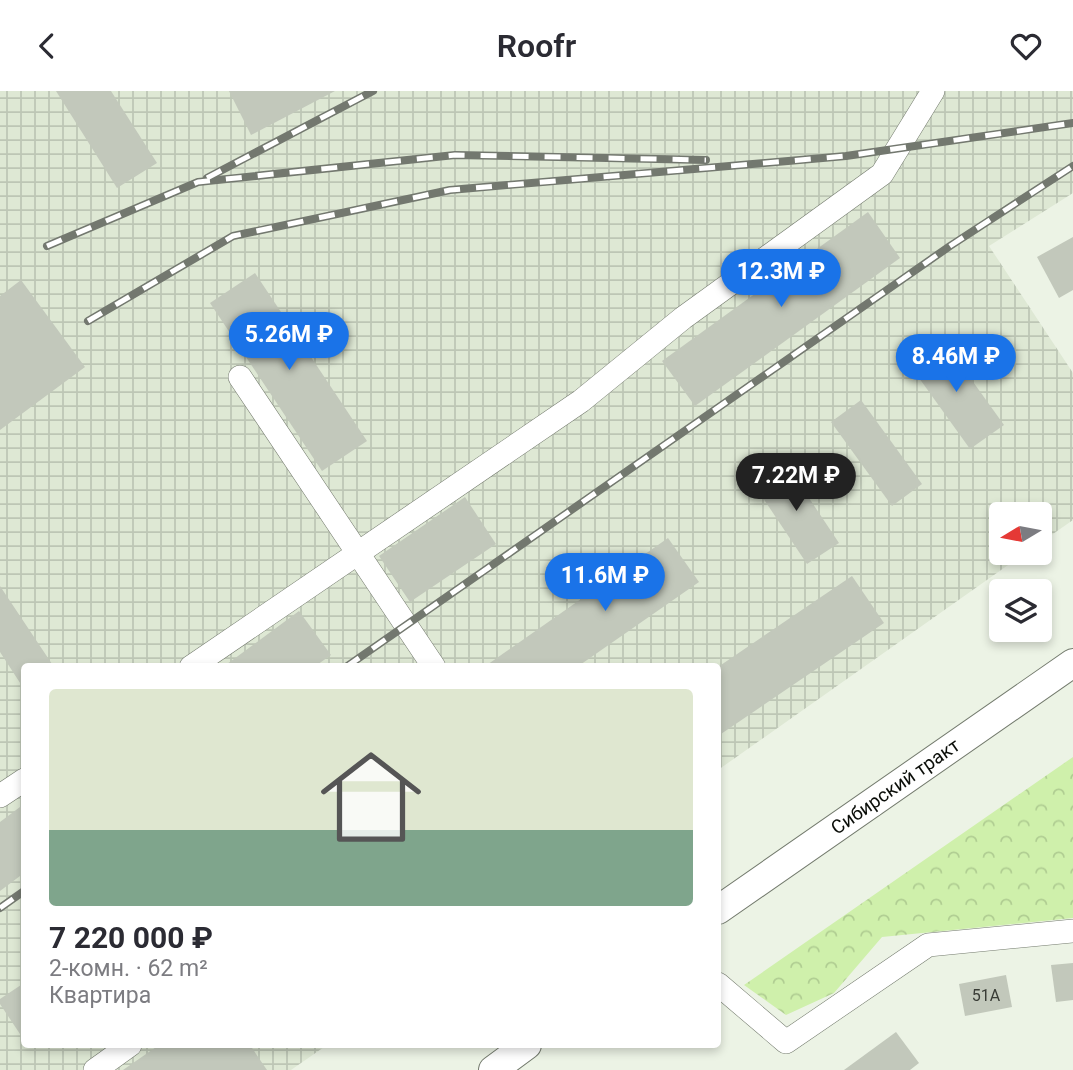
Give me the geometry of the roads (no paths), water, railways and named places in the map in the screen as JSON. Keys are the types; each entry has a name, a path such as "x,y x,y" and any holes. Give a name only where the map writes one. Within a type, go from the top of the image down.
{"main road":[{"name":"Сибирский тракт","path":"721,908 1073,663"},
{"path":"494,1070 523,1048"}],"lane":[{"path":"197,663 581,401 682,318 882,174 933,91"},
{"path":"240,377 431,663"},
{"path":"0,796 21,782"},
{"path":"721,987 786,1042 928,945 1073,931"},
{"path":"95,1070 126,1048"}],"railway":[{"path":"207,178 373,91"},
{"path":"88,321 233,236 450,190 846,156 1073,123"},
{"path":"47,246 198,182 455,155 706,160"},
{"path":"352,663 950,246 1073,166"},
{"path":"0,908 21,893"}]}
